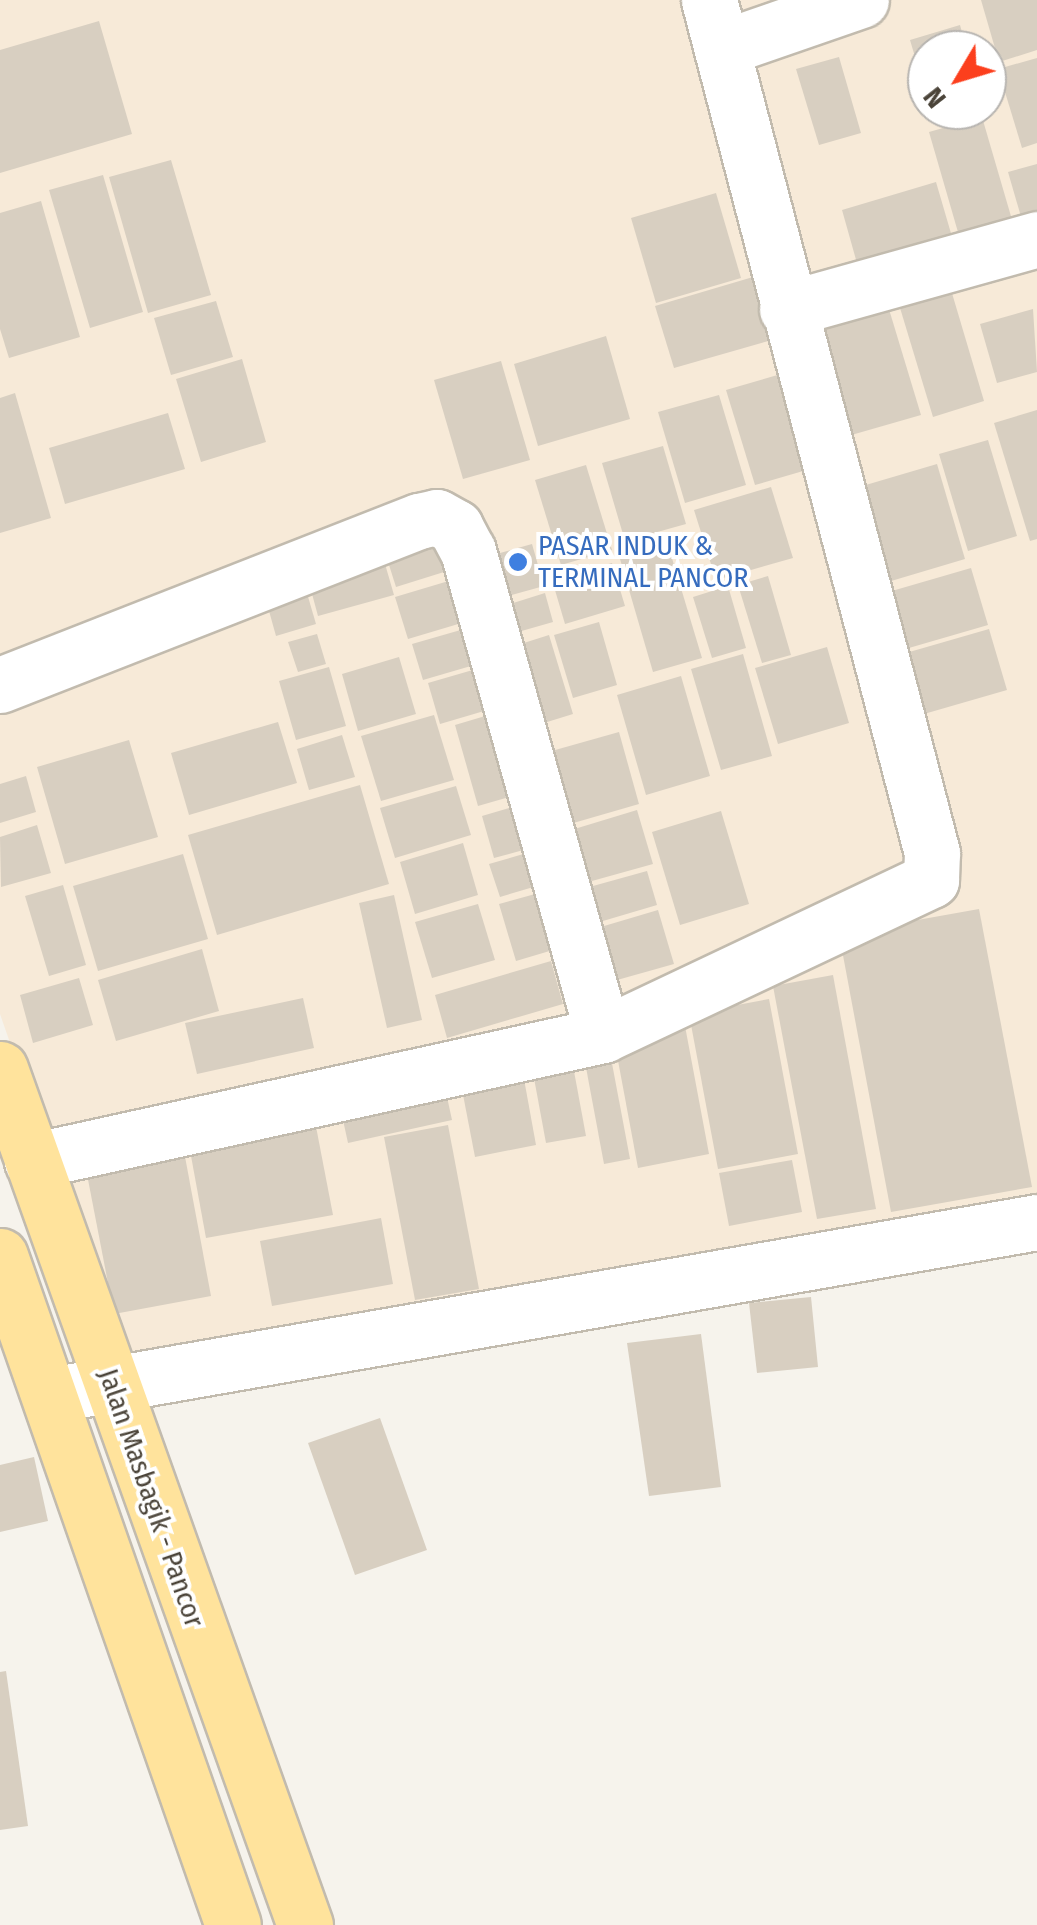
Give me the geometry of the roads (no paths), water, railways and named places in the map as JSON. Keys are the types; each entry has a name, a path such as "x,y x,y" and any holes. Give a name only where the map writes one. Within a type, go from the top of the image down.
{"main road":[{"name":"Jalan Masbagik - Pancor","path":"0,1070 305,1925"},
{"path":"0,1256 233,1925"}],"street":[{"path":"32,1161 603,1035 931,880 932,853 716,24 860,0"},
{"path":"788,308 1037,240"},
{"path":"0,685 418,521 446,522 468,552 603,1035"},
{"path":"50,1394 1037,1222"}],"place":[{"name":"PASAR INDUK & TERMINAL PANCOR","path":"518,562"}]}
